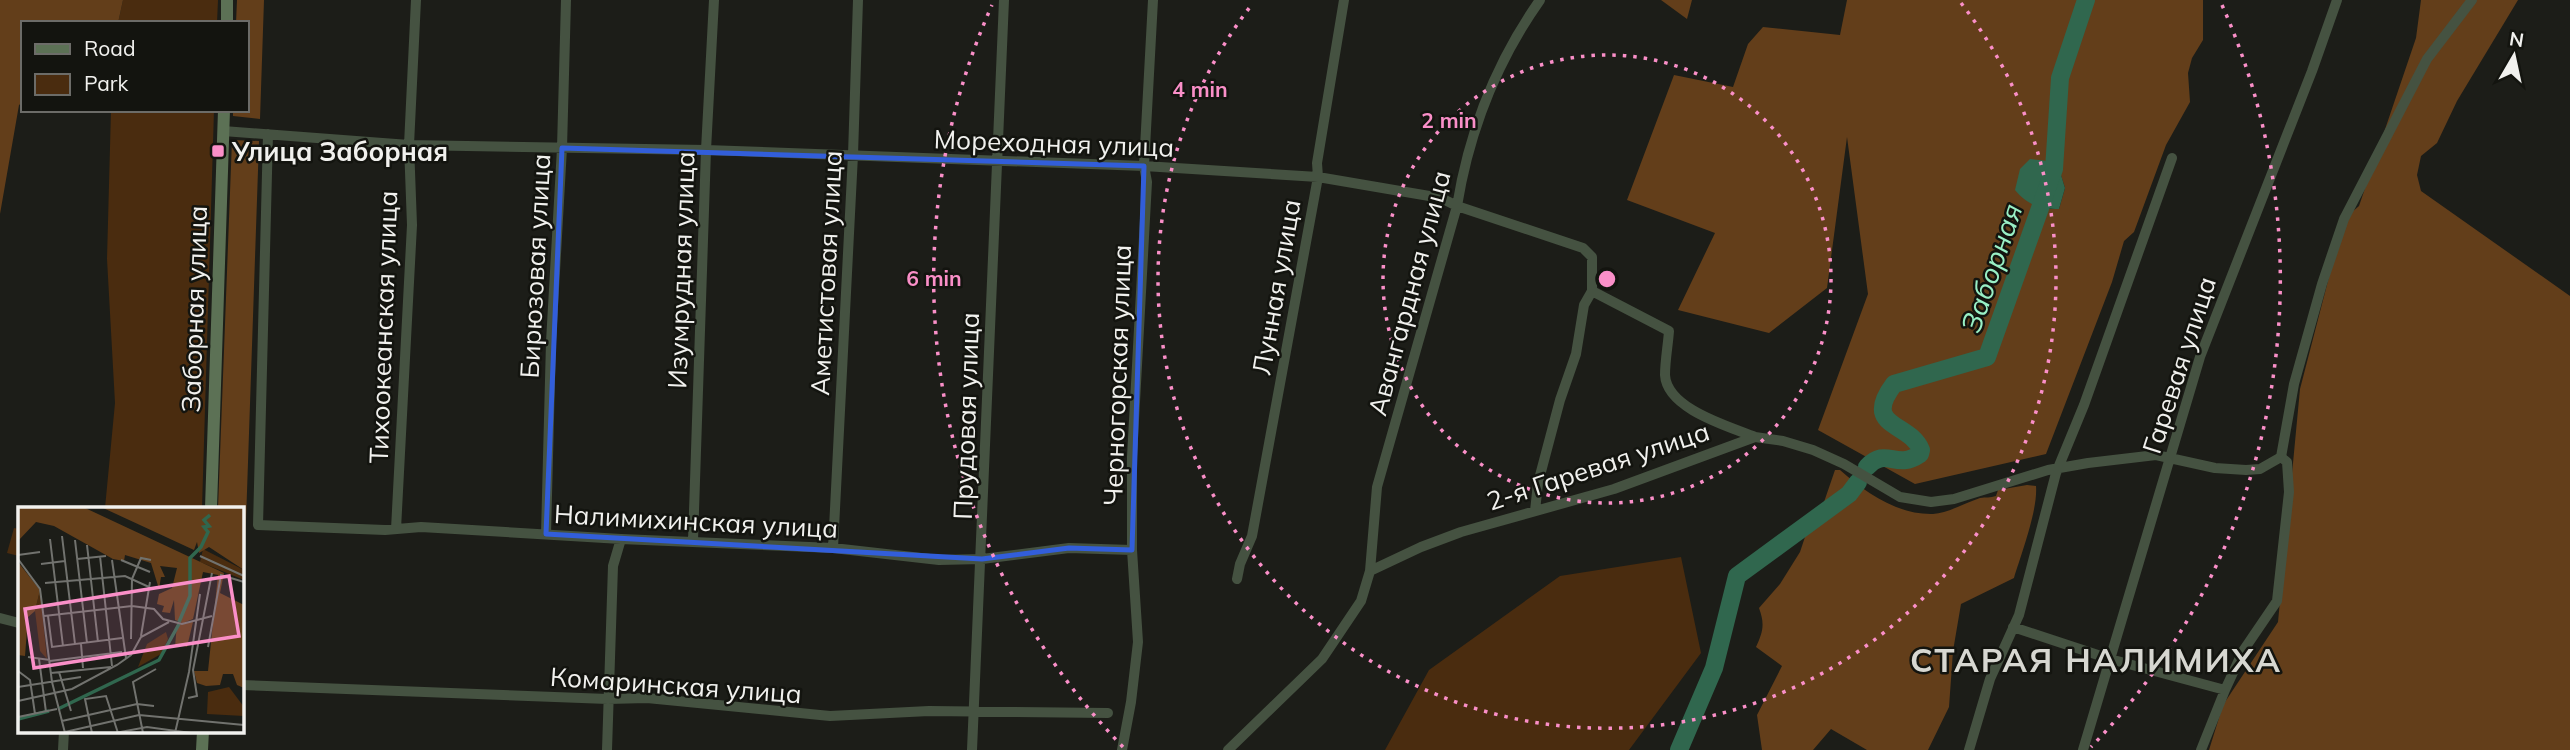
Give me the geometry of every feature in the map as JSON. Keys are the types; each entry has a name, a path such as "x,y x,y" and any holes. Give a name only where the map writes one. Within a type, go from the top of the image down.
{"street":[{"path":"227,0 227,21"},
{"name":"Тихоокеанская улица","path":"396,529 412,225 409,145 416,0"},
{"name":"Бирюзовая улица","path":"546,534 551,341 562,148 566,0"},
{"name":"Изумрудная улица","path":"693,541 706,150 714,0"},
{"name":"Аметистовая улица","path":"833,548 858,0"},
{"name":"Прудовая улица","path":"972,750 1004,0"},
{"name":"Черногорская улица","path":"1122,750 1138,642 1132,550 1132,457 1147,182 1144,166 1153,0"},
{"name":"Лунная улица","path":"1237,579 1240,564 1252,536 1318,177 1317,163 1343,0"},
{"name":"Авангардная улица","path":"1370,571 1377,487 1457,206 1463,170 1494,76 1540,0"},
{"name":"Гаревая улица","path":"2082,750 2206,339 2337,0"},
{"path":"2281,457 2294,384 2322,284 2344,219 2427,59 2472,0"},
{"name":"Заборная улица","path":"211,507 224,112"},
{"name":"Мореходная улица","path":"223,131 409,145 706,150 1144,166 1318,177 1441,198 1457,206 1583,248 1592,257 1592,291 1584,305 1576,354 1541,470 1535,511"},
{"name":"Налимихинская улица","path":"268,134 258,525 396,529 421,527 833,548 939,560 982,559 1069,548 1132,550"},
{"path":"1969,750 1990,679 2019,615 2059,468 2172,158"},
{"path":"1592,291 1669,331 1665,377 1674,396 1697,413 1755,437 1798,445 1827,456 1892,493 1921,501 1954,499 2059,468 2146,456 2215,468 2246,470 2260,469 2281,457"},
{"name":"2-я Гаревая улица","path":"1370,571 1461,531 1614,489 1755,437"},
{"path":"2201,750 2243,651 2277,601 2289,492 2287,462 2281,457"},
{"path":"607,750 613,566 621,539"},
{"path":"1228,750 1322,659 1361,601 1370,571"},
{"path":"0,618 18,623"},
{"path":"2013,627 2110,659 2225,690"},
{"name":"Комаринская улица","path":"243,685 608,699 647,698 830,716 975,711 1108,713"},
{"path":"63,750 64,732"},
{"path":"202,750 203,732"}],"highlighted area":[{"path":"562,148 1144,166 1132,550 1069,548 982,559 546,534"}],"green space":[{"path":"123,0 218,0 217,21 118,21"},
{"path":"111,112 214,112 202,507 105,507 115,403 107,259"},
{"path":"14,528 18,529 18,556 7,553"},
{"path":"1681,557 1701,653 1629,750 1385,750 1429,670 1560,576"}],"shaded area":[{"path":"0,0 123,0 118,21 21,21 21,104 0,214"},
{"path":"237,0 264,0 260,119 233,116 233,112 248,112 248,21 236,21"},
{"path":"1661,0 1692,0 1687,19"},
{"path":"1847,0 2203,0 2203,40 2192,58 2188,73 2190,102 2166,145 2134,232 2124,241 2112,282 2046,454 1915,484 1818,430 1868,294 1847,137 1827,288 1769,333 1678,310 1715,233 1627,200 1674,75 1733,87 1748,44 1763,27 1840,35","holes":["2057,163 2065,188 2059,209 2045,209"]},
{"path":"2421,0 2518,0 2457,101 2437,143 2421,156 2417,175 2421,191 2570,296 2570,750 2209,750 2223,705 2278,622 2300,389 2344,219 2359,206 2416,38"},
{"path":"232,140 259,141 243,609 243,507 218,507"},
{"path":"2030,159 2057,162 2065,188 2059,209 2035,205 2015,190 2020,169"},
{"path":"1835,470 1840,470 1882,501 1920,513 1945,512 1980,498 1996,496 1998,490 2036,486 2032,520 2014,578 1961,604 1953,651 1949,707 1928,750 1867,750 1831,729 1813,750 1762,750 1757,715 1782,666 1756,647 1762,628 1759,608 1780,584 1800,552 1812,516 1824,502"}],"waterway":[{"name":"Заборная","path":"1867,467 1880,458 1904,460 1920,454 1921,450 1915,441 1885,417 1885,398 1894,384 1987,357 2054,169 2060,78 2086,0"},
{"name":"Заборная","path":"1679,750 1714,668 1737,576 1849,494 1858,482"}],"place":[{"name":"Улица Заборная","path":"218,151"}],"district":[{"name":"СТАРАЯ НАЛИМИХА","path":"2096,659"}]}
